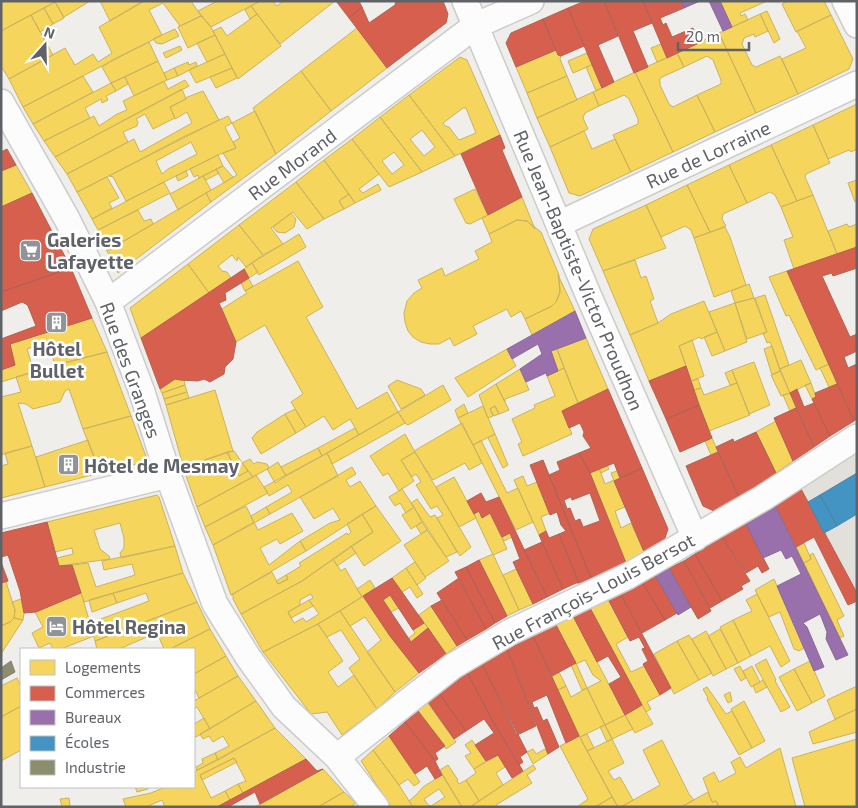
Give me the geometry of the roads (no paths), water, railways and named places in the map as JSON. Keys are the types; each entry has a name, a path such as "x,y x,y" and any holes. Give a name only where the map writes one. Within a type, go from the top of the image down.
{"street":[{"name":"Rue Jean-Baptiste-Victor Proudhon","path":"465,1 695,538"},
{"name":"Rue Morand","path":"108,302 475,26 531,1"},
{"path":"845,1 857,25"},
{"name":"Rue de Lorraine","path":"559,224 857,84"},
{"name":"Rue des Granges","path":"1,102 67,219 108,302 142,392 168,476 215,604 248,657 284,707 337,757 376,807"},
{"name":"Rue François-Louis Bersot","path":"337,757 453,666 510,632 628,576 763,498 857,437"},
{"path":"1,516 168,476"}],"place":[{"name":"Galeries Lafayette","path":"31,250"},
{"name":"Hôtel Bullet","path":"57,322"},
{"name":"Hôtel de Mesmay","path":"68,465"},
{"name":"Hôtel Regina","path":"56,626"}]}
